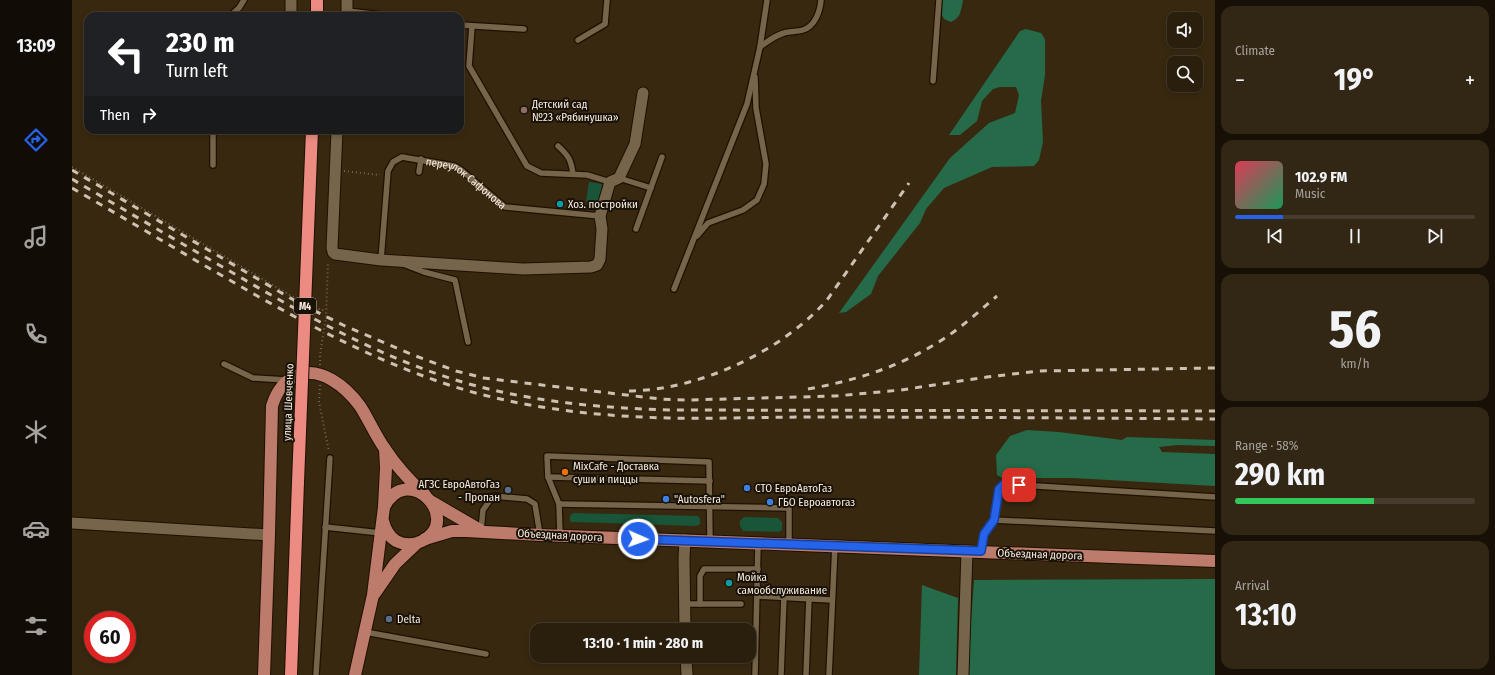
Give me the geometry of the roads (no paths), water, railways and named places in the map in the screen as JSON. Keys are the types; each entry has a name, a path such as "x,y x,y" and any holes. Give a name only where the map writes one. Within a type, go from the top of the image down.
{"highway":[{"path":"317,0 317,12"},
{"name":"улица Шевченко","path":"291,675 312,134"}],"main road":[{"path":"264,675 272,406 278,391 288,380 299,375 312,373 321,374 336,382 348,393 359,405 385,449 410,480 428,498 437,514 434,530 395,564 373,595"},
{"path":"355,675 373,595 383,521 386,468 385,449"},
{"path":"384,508 390,498 404,491 415,491 481,530"},
{"path":"383,521 385,530 394,540 403,543 421,541"},
{"name":"Объездная дорога","path":"421,541 452,531 481,530 560,536 1215,561"}],"street":[{"path":"291,0 291,12"},
{"path":"337,134 332,248 335,254 381,260 523,269 592,267 597,265 600,259 602,229 600,216 614,180 635,144 643,93"},
{"path":"72,523 269,535"},
{"path":"685,540 685,623"},
{"path":"963,675 966,551"},
{"path":"686,663 686,675"}],"lane":[{"path":"234,12 244,0"},
{"path":"578,40 605,24 607,0"},
{"path":"674,289 747,104 760,47 767,0"},
{"path":"760,47 773,37 786,32 803,30 812,25 819,12 821,0"},
{"path":"933,81 939,0"},
{"path":"347,9 365,12"},
{"path":"464,26 524,29"},
{"path":"472,26 469,66 527,166 541,173 588,175 651,188"},
{"path":"694,239 708,223 743,210 757,200 764,184 766,164 756,108 755,67"},
{"path":"212,165 213,134"},
{"path":"558,146 568,155 572,164 573,174"},
{"path":"636,229 662,157"},
{"name":"переулок Сафонова","path":"381,260 387,175 389,167 397,159 421,159 454,166 461,170 505,207 600,216"},
{"path":"419,172 421,159"},
{"path":"395,261 424,272 455,280 468,342"},
{"path":"224,364 253,378 288,380"},
{"path":"560,536 558,504 548,477 547,456 709,462 710,541"},
{"path":"316,675 330,458"},
{"path":"548,477 710,481"},
{"path":"981,551 984,534 994,520 999,489 1004,484 1215,497"},
{"path":"481,530 483,510 493,496 527,499 535,504 540,535"},
{"path":"558,504 789,508 789,544"},
{"path":"994,520 1215,531"},
{"path":"325,527 381,533"},
{"path":"755,675 758,543"},
{"path":"829,675 835,546"},
{"path":"700,604 700,576 704,568 758,569"},
{"path":"757,596 832,600"},
{"path":"781,675 784,597"},
{"path":"806,675 809,598"},
{"path":"685,604 741,604"},
{"path":"365,632 486,654"}],"railway":[{"path":"72,170 297,302 345,326 413,355 456,371 484,378 660,399 688,400 836,396 901,390 1039,371 1215,368"},
{"path":"72,179 318,321 377,350 407,363 469,384 543,400 618,408 669,410 1215,411"},
{"path":"629,391 656,389 683,384 710,375 737,365 786,336 808,319 827,300 909,183"},
{"path":"72,188 259,297 338,339 421,375 449,385 503,400 585,413 668,418 863,417 1215,419"},
{"path":"808,389 858,378 906,360 922,352 953,332 997,296"}],"place":[{"name":"Детский сад №23 «Рябинушка»","path":"524,110"},
{"name":"Хоз. постройки","path":"560,204"},
{"name":"MixCafe - Доставка суши и пиццы","path":"565,472"},
{"name":"СТО ЕвроАвтоГаз","path":"747,488"},
{"name":"АГЗС ЕвроАвтоГаз - Пропан","path":"508,490"},
{"name":"\"Autosfera\"","path":"666,499"},
{"name":"ГБО Евроавтогаз","path":"770,502"},
{"name":"Мойка самообслуживание","path":"729,583"},
{"name":"Delta","path":"389,619"}]}
